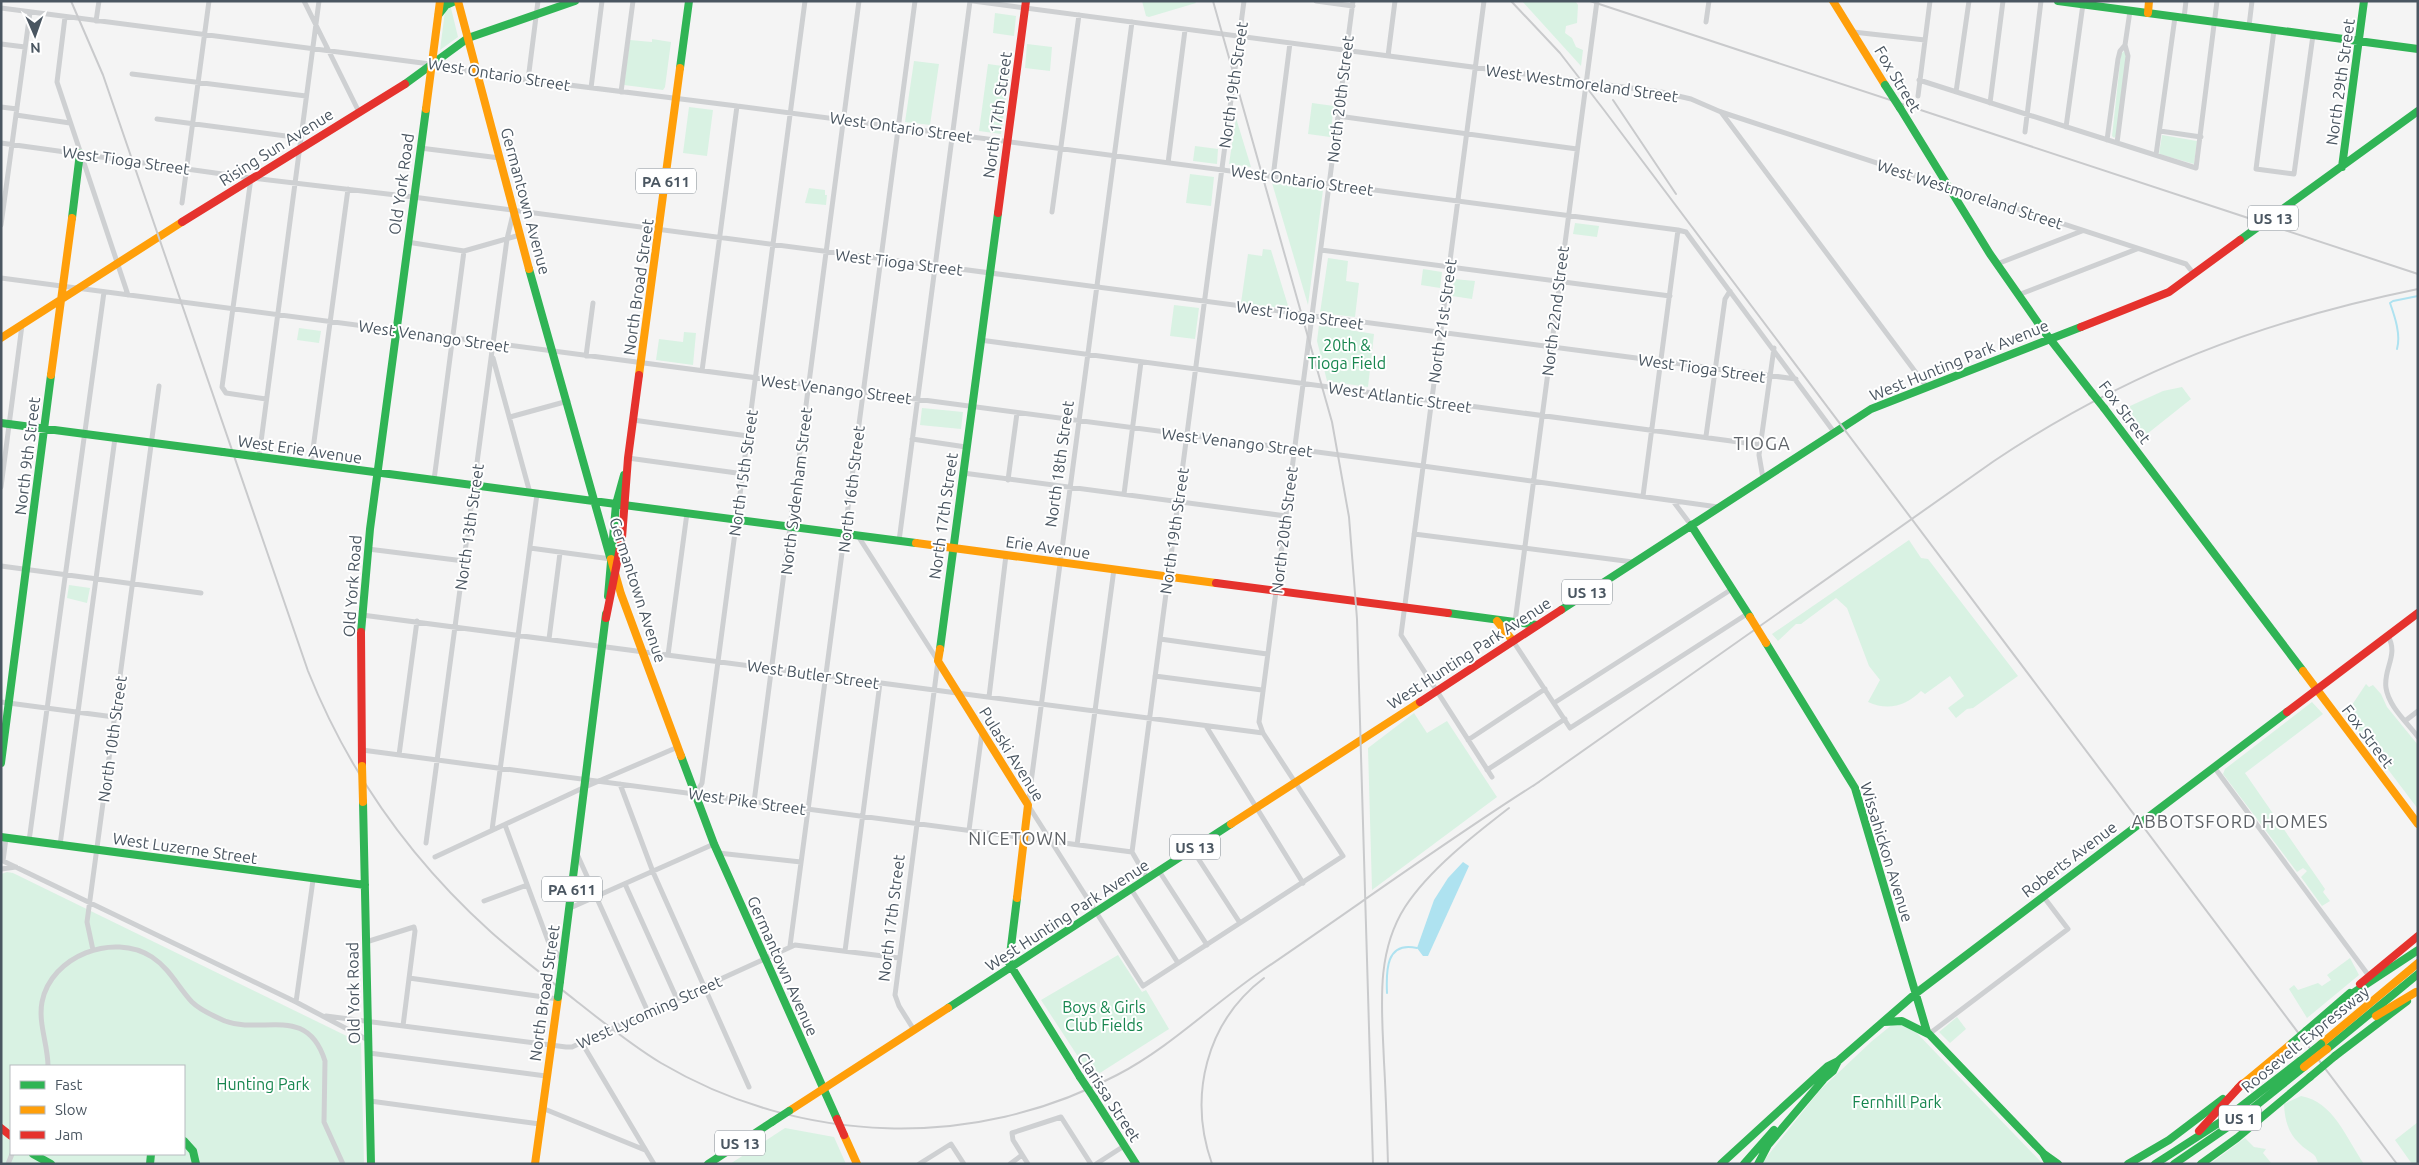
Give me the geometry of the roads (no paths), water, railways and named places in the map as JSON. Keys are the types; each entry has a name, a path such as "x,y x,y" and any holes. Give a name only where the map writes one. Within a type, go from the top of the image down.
{"main road":[{"name":"Old York Road","path":"371,1164 362,766 362,614 376,472 440,1"},
{"path":"438,16 446,5 457,1"},
{"name":"Germantown Avenue","path":"457,1 616,580 714,844 857,1164"},
{"name":"Rising Sun Avenue","path":"1,338 251,178 419,76 432,64 468,38 575,1"},
{"name":"North Broad Street","path":"606,618 616,580 626,505 628,458 689,1"},
{"name":"Fox Street","path":"1833,1 2018,295 2418,824"},
{"path":"2058,1 2418,49"},
{"path":"2148,13 2149,1"},
{"name":"North 29th Street","path":"2342,167 2364,1"},
{"name":"North 17th Street","path":"938,662 1025,4"},
{"name":"West Hunting Park Avenue","path":"708,1164 1011,969 1147,878 1834,432 1880,404 2165,294 2194,275 2418,111"},
{"name":"North 9th Street","path":"1,762 5,702 26,570 80,153"},
{"name":"West Erie Avenue","path":"6,424 595,501"},
{"name":"North Broad Street","path":"535,1164 603,646 616,504 628,458"},
{"name":"Erie Avenue","path":"595,501 1537,625"},
{"name":"Wissahickon Avenue","path":"1691,525 1855,788 1915,994 1929,1034 2043,1153 2058,1164"},
{"name":"Roberts Avenue","path":"1744,1164 1823,1080 1838,1061 1915,994 2418,613"},
{"path":"1497,621 1513,641"},
{"name":"Pulaski Avenue","path":"938,662 1028,805"},
{"name":"North 18th Street","path":"1011,969 1008,958 1028,805"},
{"name":"West Luzerne Street","path":"4,838 312,880 365,885"},
{"path":"2128,1164 2176,1136 2292,1043 2418,936"},
{"path":"2346,997 2418,950"},
{"name":"Roosevelt Expressway","path":"2174,1164 2238,1120 2418,963"},
{"name":"Clarissa Street","path":"1011,969 1136,1164"},
{"name":"Roosevelt Expressway","path":"2324,1046 2361,1022 2418,974"},
{"path":"2361,1022 2377,1016 2417,992"},
{"path":"2200,1164 2237,1138 2417,992"},
{"path":"1882,1022 1907,1021 1929,1034"},
{"name":"Roberts Avenue","path":"1722,1164 1828,1066 1838,1061"},
{"name":"Roosevelt Expressway","path":"2155,1164 2225,1119 2302,1064"},
{"path":"1758,1164 1768,1145 1823,1080"},
{"path":"2183,1147 2242,1084"},
{"path":"185,1142 193,1151 197,1162"},
{"name":"Wissahickon Avenue","path":"2043,1153 2049,1164"},
{"path":"35,1155 52,1164"}],"street":[{"path":"96,21 99,1"},
{"path":"182,203 209,1"},
{"path":"304,1 359,112"},
{"path":"259,457 319,1"},
{"path":"528,80 538,1"},
{"path":"591,88 602,1"},
{"path":"621,92 634,1"},
{"name":"North 15th Street","path":"696,794 702,783 719,662 805,1"},
{"name":"North Sydenham Street","path":"754,802 773,669 859,1"},
{"name":"North 16th Street","path":"790,946 915,1"},
{"path":"899,541 916,400 971,1"},
{"name":"West Westmoreland Street","path":"971,1 1025,4 1079,15 1185,30 1661,92 1691,99 1721,112 2186,264 2194,275"},
{"name":"North 19th Street","path":"1132,852 1244,1"},
{"path":"1316,1 1353,4"},
{"path":"1388,56 1395,1"},
{"name":"North 21st Street","path":"1483,1 1459,201 1401,636 1492,777"},
{"name":"North 22nd Street","path":"1515,622 1597,1"},
{"path":"1706,22 1709,1"},
{"path":"1918,96 1930,1"},
{"path":"1956,92 1969,1"},
{"path":"1990,102 2003,1"},
{"path":"2024,132 2041,1"},
{"path":"2184,18 2186,1"},
{"path":"1919,80 2196,168 2217,1"},
{"path":"2249,26 2252,1"},
{"name":"North 20th Street","path":"1303,883 1343,856 1263,733 1259,722 1353,4"},
{"path":"2066,127 2083,4"},
{"name":"West Ontario Street","path":"1,8 432,64 528,80 1678,230"},
{"path":"2116,142 2128,56 2125,46 2130,11"},
{"path":"1,225 30,12"},
{"path":"1052,212 1079,15"},
{"path":"66,16 57,82 128,295"},
{"path":"2156,155 2175,17"},
{"name":"North 18th Street","path":"1028,805 1132,22"},
{"path":"1168,163 1185,30"},
{"path":"2274,30 2256,169 2294,174 2313,35"},
{"path":"1853,32 1925,40"},
{"path":"1273,177 1290,43"},
{"path":"1,44 25,47"},
{"path":"2107,140 2118,59 2120,51 2125,46"},
{"path":"132,74 306,96"},
{"path":"702,371 737,106"},
{"path":"1,107 17,109"},
{"path":"1721,112 1926,386"},
{"path":"16,115 70,123"},
{"path":"1338,116 1577,150"},
{"path":"157,119 301,138"},
{"path":"2160,131 2201,138"},
{"name":"West Tioga Street","path":"1,143 251,178 414,197 1440,334 1796,379"},
{"path":"420,148 500,158"},
{"path":"251,178 222,390 226,393 266,399"},
{"path":"311,464 348,189"},
{"name":"North 13th Street","path":"426,843 507,239 514,211"},
{"path":"1643,496 1678,230 1686,232 1774,348 1834,432"},
{"path":"1997,264 2082,230"},
{"path":"407,242 464,251 520,235"},
{"path":"2018,295 2138,249"},
{"path":"1321,250 1670,296"},
{"path":"434,480 464,251"},
{"name":"West Venango Street","path":"1,278 1423,466 1718,507"},
{"path":"1706,436 1725,298 1730,291"},
{"path":"29,841 104,292"},
{"path":"586,356 593,303"},
{"path":"1,487 6,424 22,324"},
{"name":"West Atlantic Street","path":"980,340 1303,382 1431,402 1706,436 1761,445"},
{"path":"1763,478 1759,462 1774,348"},
{"path":"492,355 534,493 530,548 492,830"},
{"path":"1124,494 1141,362"},
{"name":"North 10th Street","path":"93,950 88,930 90,901 158,386"},
{"path":"510,417 568,402"},
{"path":"1008,480 1017,413"},
{"path":"633,420 748,436"},
{"path":"60,845 114,438"},
{"path":"912,439 966,446"},
{"path":"628,458 744,474"},
{"path":"963,473 1286,516"},
{"path":"1670,500 1677,504 1691,525"},
{"path":"668,655 686,513"},
{"path":"1414,534 1634,562"},
{"name":"Pulaski Avenue","path":"857,536 938,662"},
{"path":"368,548 464,561"},
{"path":"530,548 611,559"},
{"path":"549,639 560,553"},
{"path":"989,697 1006,555"},
{"path":"1,566 201,593"},
{"path":"1077,845 1114,570"},
{"path":"1554,703 1732,589"},
{"name":"West Butler Street","path":"362,614 1263,733"},
{"path":"1513,641 1570,728 1748,615"},
{"path":"399,755 417,622"},
{"path":"2388,636 2393,653 2386,674 2386,690 2392,703 2418,737"},
{"path":"1160,639 1267,654"},
{"name":"North 17th Street","path":"914,1030 895,999 938,662"},
{"path":"1155,676 1262,690"},
{"path":"845,951 880,683"},
{"path":"1468,740 1545,689"},
{"path":"5,702 114,717"},
{"path":"2405,721 2418,711"},
{"path":"1487,770 1565,719"},
{"path":"1131,889 1178,963 1303,883 1206,726"},
{"path":"969,830 982,732"},
{"path":"600,782 679,746"},
{"name":"West Pike Street","path":"362,750 500,768 586,783 620,784 1132,852"},
{"path":"2214,767 2369,976"},
{"path":"435,857 505,825 586,783"},
{"path":"620,784 653,872 749,1087"},
{"name":"Pulaski Avenue","path":"1028,805 1143,986 1178,963"},
{"path":"505,825 550,946 563,960"},
{"path":"2,860 4,838"},
{"path":"570,908 714,844"},
{"path":"1192,849 1240,923"},
{"path":"1132,852 1147,878"},
{"path":"577,853 648,1012"},
{"path":"718,853 801,862"},
{"name":"West Lycoming Street","path":"2,860 296,1002 368,1040"},
{"path":"1,869 16,867"},
{"path":"1159,871 1207,945"},
{"path":"296,1002 312,880"},
{"path":"626,884 677,999"},
{"path":"484,900 527,886"},
{"path":"1929,1034 2068,929 2043,896"},
{"path":"366,942 414,927 403,1026"},
{"path":"765,959 790,946 800,945 899,958"},
{"path":"48,1065 40,1014 47,988 61,968 93,950 129,948 151,956 168,970 192,1002 207,1013 228,1022 289,1024 301,1028 310,1036 322,1052 325,1061 324,1122 342,1164"},
{"name":"West Lycoming Street","path":"321,1015 550,1046 572,1047 765,959"},
{"path":"409,978 558,998"},
{"path":"582,1043 654,1164"},
{"path":"369,1053 546,1076"},
{"path":"370,1101 540,1124"},
{"path":"542,1108 646,1150"},
{"path":"1028,1164 1013,1140 1012,1133 1061,1118 1091,1164"},
{"path":"919,1164 951,1144 964,1164"},
{"path":"1096,1164 1124,1146"},
{"path":"1010,1164 1022,1156"}],"water":[{"path":"1463,862 1469,866 1428,956 1423,956 1417,948 1434,900 1448,878"}],"waterway":[{"path":"2397,349 2398,332 2390,303 2418,296"},
{"path":"1387,993 1387,975 1390,959 1399,949 1407,947 1417,948"}],"railway":[{"path":"71,1 103,75 308,671 342,744 384,812 434,875 462,904 491,932 533,967 617,1033 661,1063 715,1090 771,1110 829,1123 888,1128 947,1126 1005,1117 1062,1100 1117,1075 1136,1064 1172,1040 1260,972 1433,852 1539,782"},
{"path":"1213,1 1332,422 1349,517 1357,619 1373,1164"},
{"path":"1511,1 1560,53 1604,110 2397,1164"},
{"path":"1590,1 2418,274"},
{"path":"1613,100 1676,194"},
{"path":"1533,786 1994,461 2044,429 2094,401 2145,376 2250,334 2304,317 2418,289"},
{"path":"1388,1164 1382,982 1389,944 1395,925 1405,907 1426,880 1467,841 1509,808"},
{"path":"1212,1164 1205,1138 1202,1112 1207,1062 1216,1038 1228,1016 1244,996 1264,978"}],"district":[{"name":"TIOGA","path":"1762,443"},
{"name":"ABBOTSFORD HOMES","path":"2230,821"},
{"name":"NICETOWN","path":"1018,838"}],"park label":[{"name":"20th & Tioga Field","path":"1347,354"},
{"name":"Boys & Girls Club Fields","path":"1104,1016"},
{"name":"Hunting Park","path":"263,1084"},
{"name":"Fernhill Park","path":"1897,1102"}]}
